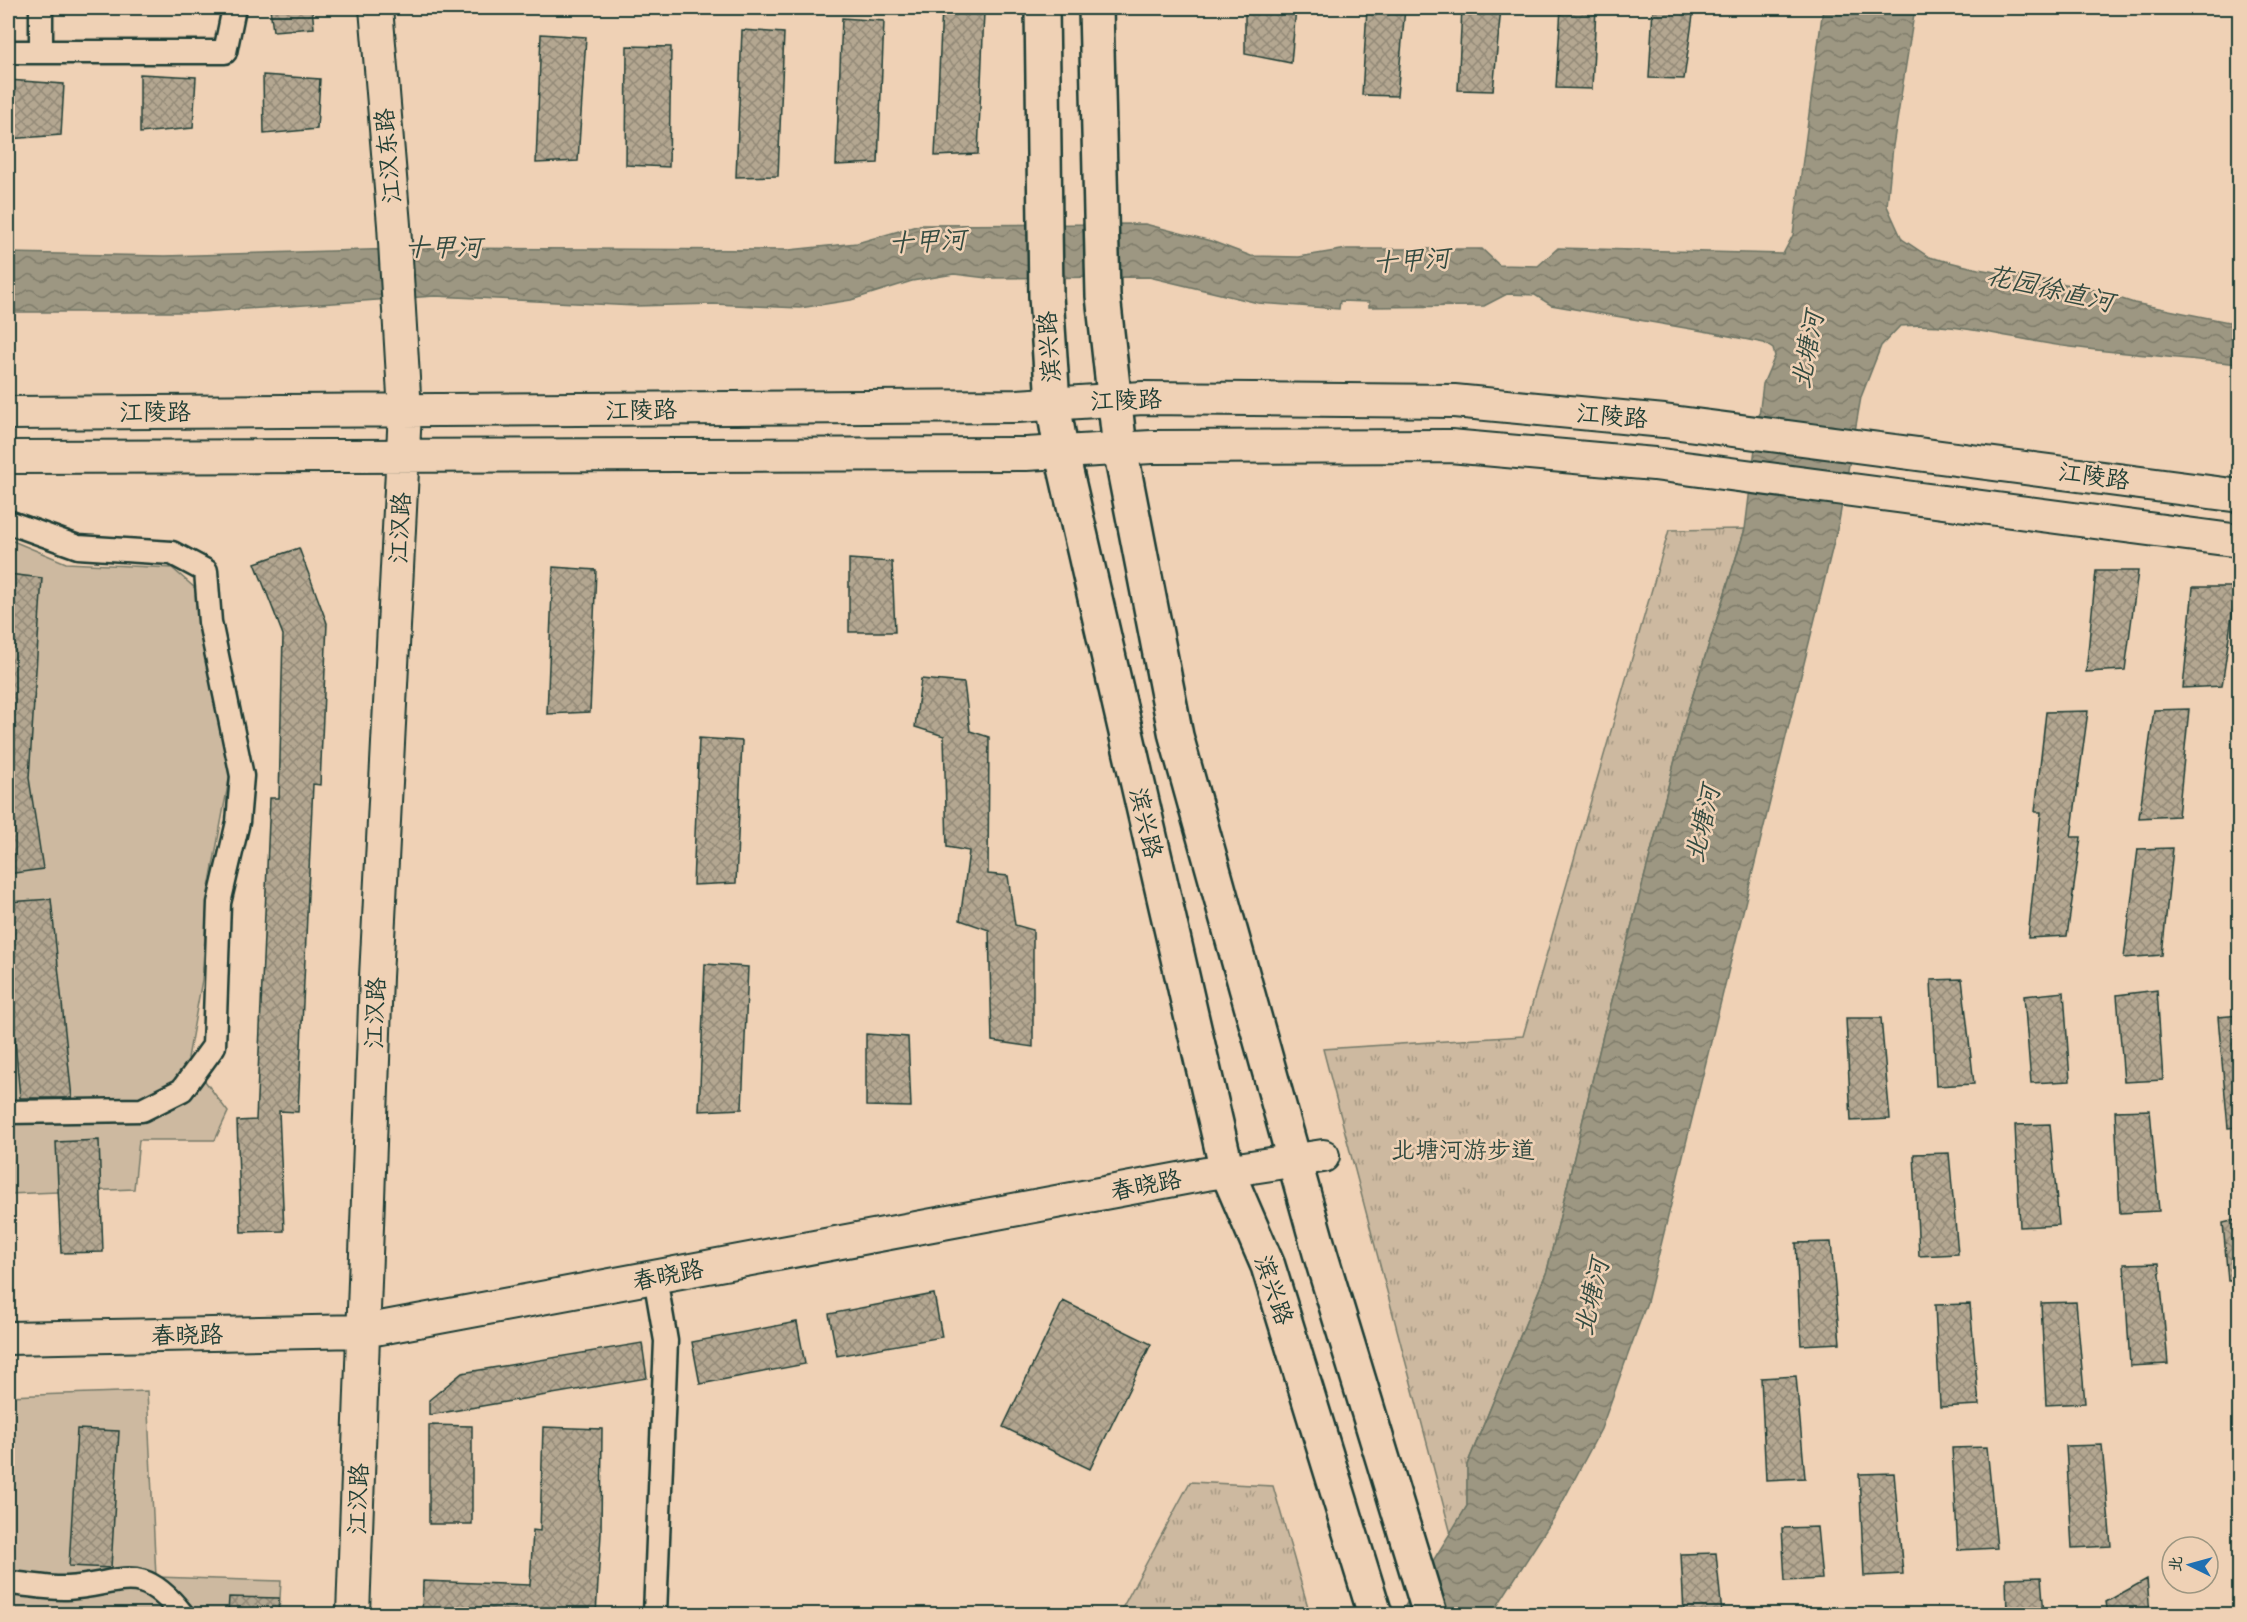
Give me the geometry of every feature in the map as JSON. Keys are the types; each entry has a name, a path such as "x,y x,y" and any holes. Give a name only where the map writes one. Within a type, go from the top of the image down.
{"main road":[{"name":"江汉东路","path":"376,8 394,225 405,412"},
{"name":"滨兴路","path":"1042,8 1046,296 1053,403 1061,450 1227,1171 1268,1266 1375,1614"},
{"path":"1095,8 1103,296 1120,449 1176,736 1309,1159 1320,1252 1430,1614"},
{"name":"江陵路","path":"8,413 1017,406 1143,398 1454,401 1664,421 2240,496"},
{"name":"江汉路","path":"353,1614 376,977 405,412"},
{"name":"江陵路","path":"8,457 1026,454 1061,450 1450,446 1654,464 2240,541"},
{"name":"春晓路","path":"8,1338 364,1331 1227,1171 1309,1159"}],"street":[{"path":"41,8 41,52"},
{"path":"8,52 225,52 234,8"},
{"path":"8,522 78,547 172,553 206,571 210,622 242,776 238,822 219,903 214,1046 182,1090 142,1110 8,1112"},
{"path":"655,1277 666,1341 655,1614"},
{"path":"8,1583 66,1588 134,1578 165,1593 182,1614"}],"green space":[{"name":"北塘河游步道","path":"1745,529 1687,714 1603,1035 1547,1271 1467,1465 1467,1506 1451,1534 1323,1049 1523,1036 1669,530"},
{"path":"8,539 66,563 172,568 196,589 230,774 208,893 202,980 188,1058 228,1112 215,1140 139,1140 134,1189 8,1194"},
{"path":"147,1391 156,1577 281,1581 279,1614 8,1614 8,1396"},
{"path":"1190,1482 1273,1486 1310,1614 1119,1614"}],"water":[{"path":"1823,8 1915,8 1893,146 1887,206 1902,239 1929,257 1978,269 2088,288 2134,303 2239,324 2240,364 2071,347 1943,326 1900,326 1881,346 1861,397 1839,521 1647,1302 1601,1429 1555,1516 1492,1614 1400,1614 1467,1506 1467,1465 1547,1271 1603,1035 1687,714 1745,529 1763,384 1775,356 1773,349 1764,343 1709,332 1551,305 1535,295 1507,294 1484,306 1369,307 1369,302 1340,301 1339,309 1258,303 1149,277 987,278 954,274 912,281 851,300 800,308 714,304 635,306 435,296 202,312 8,312 8,253 165,256 433,248 789,250 857,243 920,225 1145,224 1211,241 1251,256 1299,257 1347,249 1482,249 1499,265 1538,266 1558,248 1783,254 1793,235"}],"building":[{"path":"270,8 312,8 314,28 273,31"},
{"path":"942,8 984,12 978,154 935,156"},
{"path":"1245,8 1296,8 1291,63 1245,54"},
{"path":"1367,8 1405,8 1397,96 1362,95"},
{"path":"1462,8 1501,8 1493,91 1458,90"},
{"path":"1561,8 1596,8 1592,89 1556,88"},
{"path":"1653,8 1694,8 1684,79 1649,78"},
{"path":"842,18 884,21 878,163 836,165"},
{"path":"742,30 784,33 778,176 736,177"},
{"path":"541,34 586,37 578,161 536,163"},
{"path":"627,46 671,47 669,167 626,165"},
{"path":"140,74 196,77 193,128 140,133"},
{"path":"263,75 320,79 317,129 264,134"},
{"path":"8,80 64,84 61,135 8,139"},
{"path":"299,548 327,623 320,785 313,784 298,1112 279,1111 284,1231 241,1232 237,1121 256,1120 270,798 279,798 283,635 255,563"},
{"path":"849,559 892,562 895,632 849,632"},
{"path":"553,567 596,570 590,712 547,714"},
{"path":"2096,571 2138,571 2125,670 2086,672"},
{"path":"8,574 42,578 29,778 43,869 8,874"},
{"path":"2193,587 2236,587 2222,686 2183,688"},
{"path":"921,679 964,683 970,731 989,737 988,874 1008,876 1015,925 1033,930 1033,1047 992,1041 989,930 960,920 969,851 947,847 944,736 915,727"},
{"path":"2189,709 2178,816 2139,818 2154,710"},
{"path":"2088,711 2071,837 2081,837 2067,936 2028,938 2041,812 2035,812 2046,712"},
{"path":"699,738 742,741 736,883 693,885"},
{"path":"2173,848 2162,955 2124,958 2138,849"},
{"path":"51,899 72,1098 20,1098 8,960 8,902"},
{"path":"705,964 748,967 742,1109 699,1111"},
{"path":"1962,979 1974,1084 1936,1086 1931,980"},
{"path":"2157,990 2163,1080 2124,1082 2117,995"},
{"path":"2064,992 2070,1081 2031,1083 2024,996"},
{"path":"2240,1015 2240,1127 2228,1128 2218,1017"},
{"path":"1846,1018 1881,1018 1890,1119 1851,1121"},
{"path":"866,1034 908,1037 911,1107 866,1106"},
{"path":"2150,1110 2159,1211 2120,1213 2115,1111"},
{"path":"2050,1124 2059,1225 2020,1227 2015,1125"},
{"path":"99,1140 103,1252 61,1253 56,1142"},
{"path":"1949,1153 1958,1254 1919,1256 1914,1154"},
{"path":"2240,1219 2240,1281 2228,1281 2223,1223"},
{"path":"1831,1242 1840,1343 1801,1345 1796,1243"},
{"path":"2159,1263 2168,1364 2130,1366 2124,1264"},
{"path":"934,1294 942,1337 837,1356 829,1314"},
{"path":"1063,1301 1151,1344 1090,1469 1003,1427"},
{"path":"2076,1302 2085,1403 2046,1405 2041,1303"},
{"path":"1970,1304 1979,1405 1940,1407 1935,1305"},
{"path":"797,1322 805,1364 700,1384 692,1342"},
{"path":"642,1343 647,1378 429,1415 429,1400 462,1373"},
{"path":"1796,1376 1805,1478 1766,1480 1761,1378"},
{"path":"429,1425 472,1426 472,1524 429,1524"},
{"path":"543,1427 602,1429 601,1534 596,1614 422,1614 423,1581 530,1585 533,1530 540,1531"},
{"path":"77,1429 119,1431 111,1568 69,1566"},
{"path":"2102,1445 2111,1546 2072,1548 2066,1446"},
{"path":"1987,1447 1997,1548 1958,1550 1952,1448"},
{"path":"1894,1473 1903,1574 1864,1576 1859,1474"},
{"path":"1817,1527 1822,1579 1785,1581 1782,1528"},
{"path":"1716,1553 1722,1614 1684,1614 1681,1554"},
{"path":"2041,1577 2044,1614 2007,1614 2006,1578"},
{"path":"2147,1579 2150,1614 2108,1614 2106,1602"},
{"path":"229,1597 279,1598 278,1614 228,1614"}],"water label":[{"name":"十甲河","path":"927,241"},
{"name":"十甲河","path":"443,247"},
{"name":"十甲河","path":"1411,260"},
{"name":"花园徐直河","path":"2050,288"},
{"name":"北塘河","path":"1807,350"},
{"name":"北塘河","path":"1702,824"},
{"name":"北塘河","path":"1591,1297"}]}
